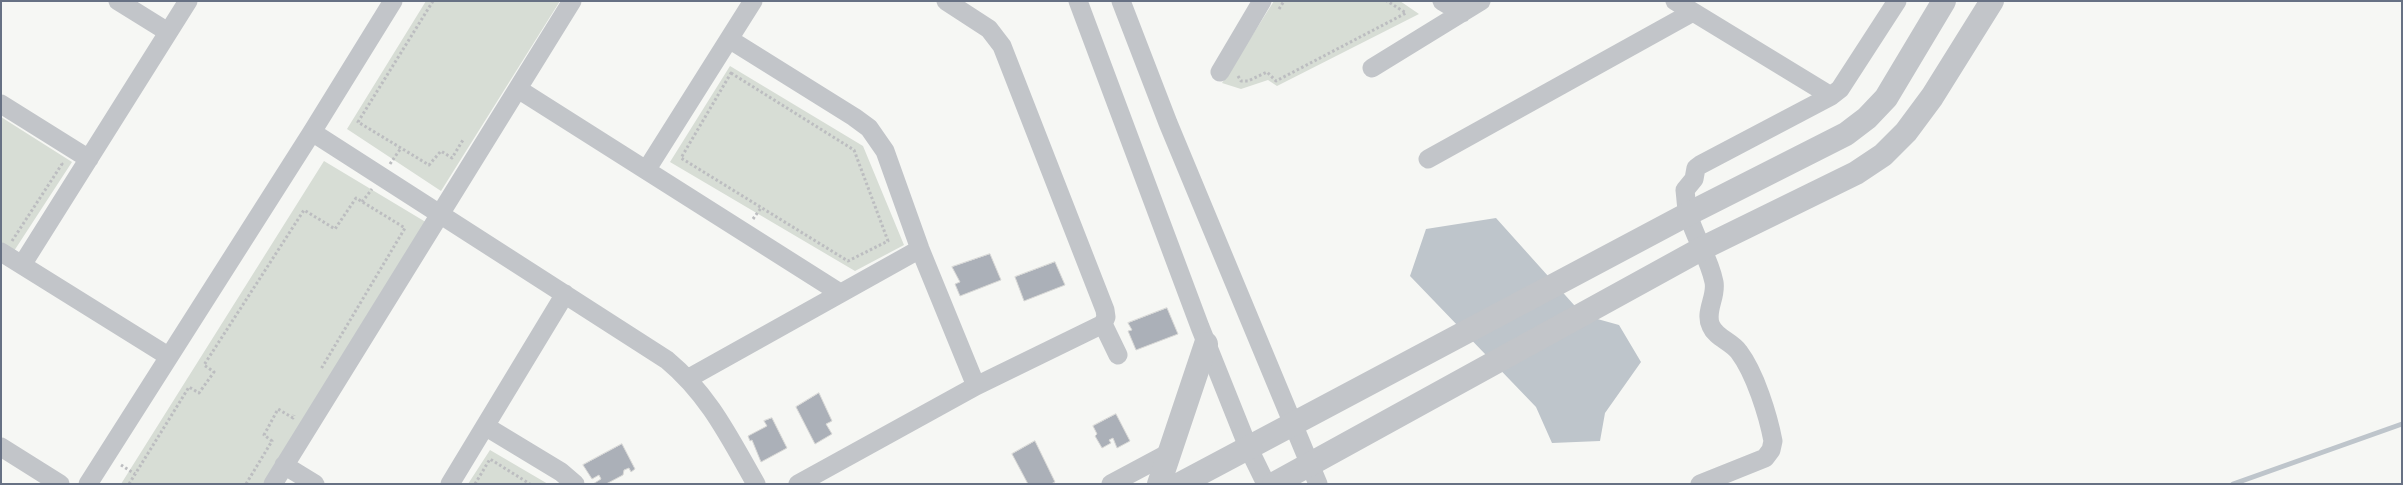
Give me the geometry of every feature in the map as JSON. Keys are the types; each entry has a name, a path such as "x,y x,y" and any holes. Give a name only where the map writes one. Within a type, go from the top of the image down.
{"street":[{"path":"118,1 168,32"},
{"path":"22,265 188,1"},
{"path":"88,484 393,1"},
{"path":"273,484 572,1"},
{"path":"647,170 753,1"},
{"path":"798,484 976,386 1103,324 1106,317 1105,310 1002,46 989,29 946,1"},
{"path":"1078,1 1206,344 1248,447 1266,484"},
{"path":"1121,1 1314,474"},
{"path":"1220,72 1262,1"},
{"path":"1442,1 1462,13"},
{"path":"1372,68 1482,1"},
{"path":"1675,1 1831,96"},
{"path":"1700,484 1765,458 1771,450 1773,441 1755,384 1745,362 1738,351 1712,329 1708,320 1714,296 1714,283 1703,248 1688,214 1685,190 1694,179 1696,168 1831,96 1848,79 1897,1"},
{"path":"1180,484 1688,214 1846,134 1867,118 1886,98 1944,1"},
{"path":"1274,484 1314,474 1703,248 1856,172 1883,154 1906,132 1932,97 1992,1"},
{"path":"1428,159 1693,12"},
{"path":"729,39 854,118 878,138 885,151 920,249 976,386"},
{"path":"518,89 840,294"},
{"path":"1,104 89,159"},
{"path":"312,132 668,360 689,378 707,400 756,484"},
{"path":"4,246 22,265 168,356"},
{"path":"689,378 920,249"},
{"path":"450,484 566,294"},
{"path":"1103,324 1118,355"},
{"path":"1159,484 1206,344"},
{"path":"485,426 561,472 574,484"},
{"path":"1,447 60,484"},
{"path":"1111,484 1169,453"},
{"path":"284,465 315,484"}],"path":[{"path":"433,1 358,122 429,165 442,151 452,158 468,133"},
{"path":"1274,18 1284,1"},
{"path":"1243,67 1238,75 1241,80 1248,81 1267,72 1276,80 1406,13 1387,1"},
{"path":"731,74 854,150 888,240 848,262 681,158 731,74"},
{"path":"4,246 11,242 62,164"},
{"path":"129,484 189,387 200,393 214,372 204,365 304,210 335,229 356,198 405,228 317,376"},
{"path":"246,484 272,441 264,435 278,409 293,418 298,409"},
{"path":"475,484 490,459 530,484"}],"shaded area":[{"path":"426,1 560,1 441,191 347,129"},
{"path":"1274,1 1400,1 1419,14 1277,86 1268,80 1241,89 1222,83"},
{"path":"730,66 863,146 904,245 855,271 670,162"},
{"path":"1,117 72,162 14,251 1,244"},
{"path":"324,161 429,224 264,484 121,484"},
{"path":"1496,218 1583,315 1619,325 1641,362 1605,413 1600,441 1552,443 1536,407 1410,276 1426,229"},
{"path":"490,450 548,484 468,484"}],"building":[{"path":"990,254 1001,280 960,296 955,284 960,282 952,267"},
{"path":"1055,262 1065,285 1024,301 1015,277"},
{"path":"1167,308 1178,334 1136,350 1128,331 1132,330 1128,323"},
{"path":"819,393 832,421 826,424 832,434 815,444 796,407"},
{"path":"1116,414 1130,441 1117,448 1113,438 1109,440 1111,443 1102,448 1095,436 1097,434 1093,426"},
{"path":"772,418 787,448 761,462 752,440 750,441 748,436 767,426 764,421"},
{"path":"1035,441 1055,482 1051,484 1028,484 1012,454"},
{"path":"622,444 635,469 631,472 629,468 624,470 623,475 606,484 593,484 601,479 599,475 592,479 583,465"}],"waterway":[{"path":"2233,484 2402,424"}]}
